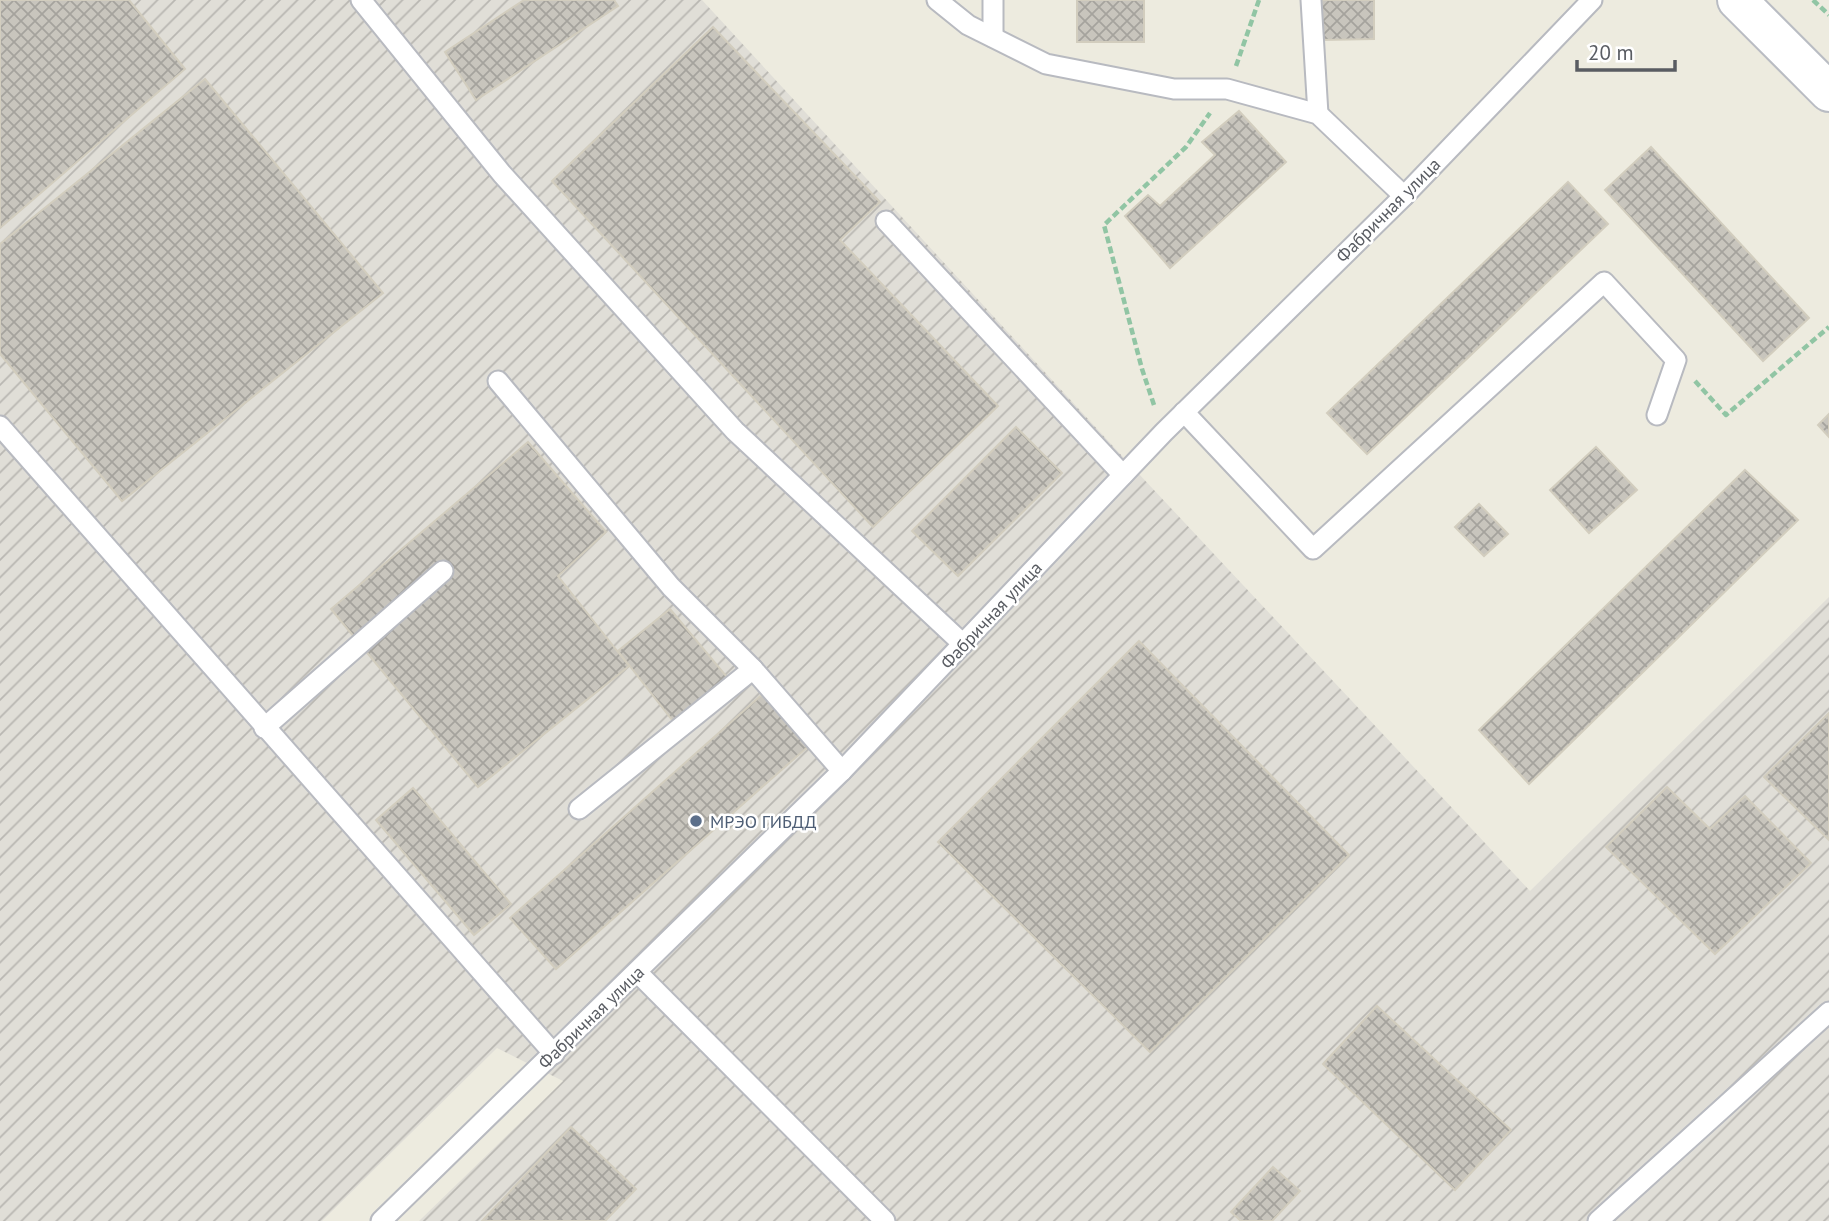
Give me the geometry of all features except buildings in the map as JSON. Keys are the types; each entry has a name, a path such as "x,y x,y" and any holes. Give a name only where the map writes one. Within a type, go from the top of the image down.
{"main road":[{"path":"1737,0 1829,92"}],"lane":[{"path":"361,0 502,174 735,431 963,644"},
{"path":"937,0 968,25 1046,64 1174,89 1227,89 1318,114 1404,196"},
{"path":"993,0 993,37"},
{"path":"1311,0 1318,114"},
{"name":"Фабричная улица","path":"381,1221 842,771 1164,432 1404,196 1592,0"},
{"path":"886,221 1123,475"},
{"path":"1184,412 1313,549 1604,282 1676,360 1657,415"},
{"path":"498,381 671,587 753,669 842,771"},
{"path":"0,426 554,1054"},
{"path":"264,728 443,571"},
{"path":"579,808 753,669"},
{"path":"637,972 885,1221"},
{"path":"1598,1221 1827,1017"}],"path":[{"path":"1164,432 1142,369 1104,225 1186,147 1227,89 1259,0"},
{"path":"1813,0 1829,15"},
{"path":"1676,360 1726,415 1829,327"}],"shaded area":[{"path":"0,0 702,0 1123,457 1530,891 1829,597 1829,1221 419,1221 563,1081 497,1048 322,1221 0,1221"}],"place":[{"name":"МРЭО ГИБДД","path":"696,821"}]}
